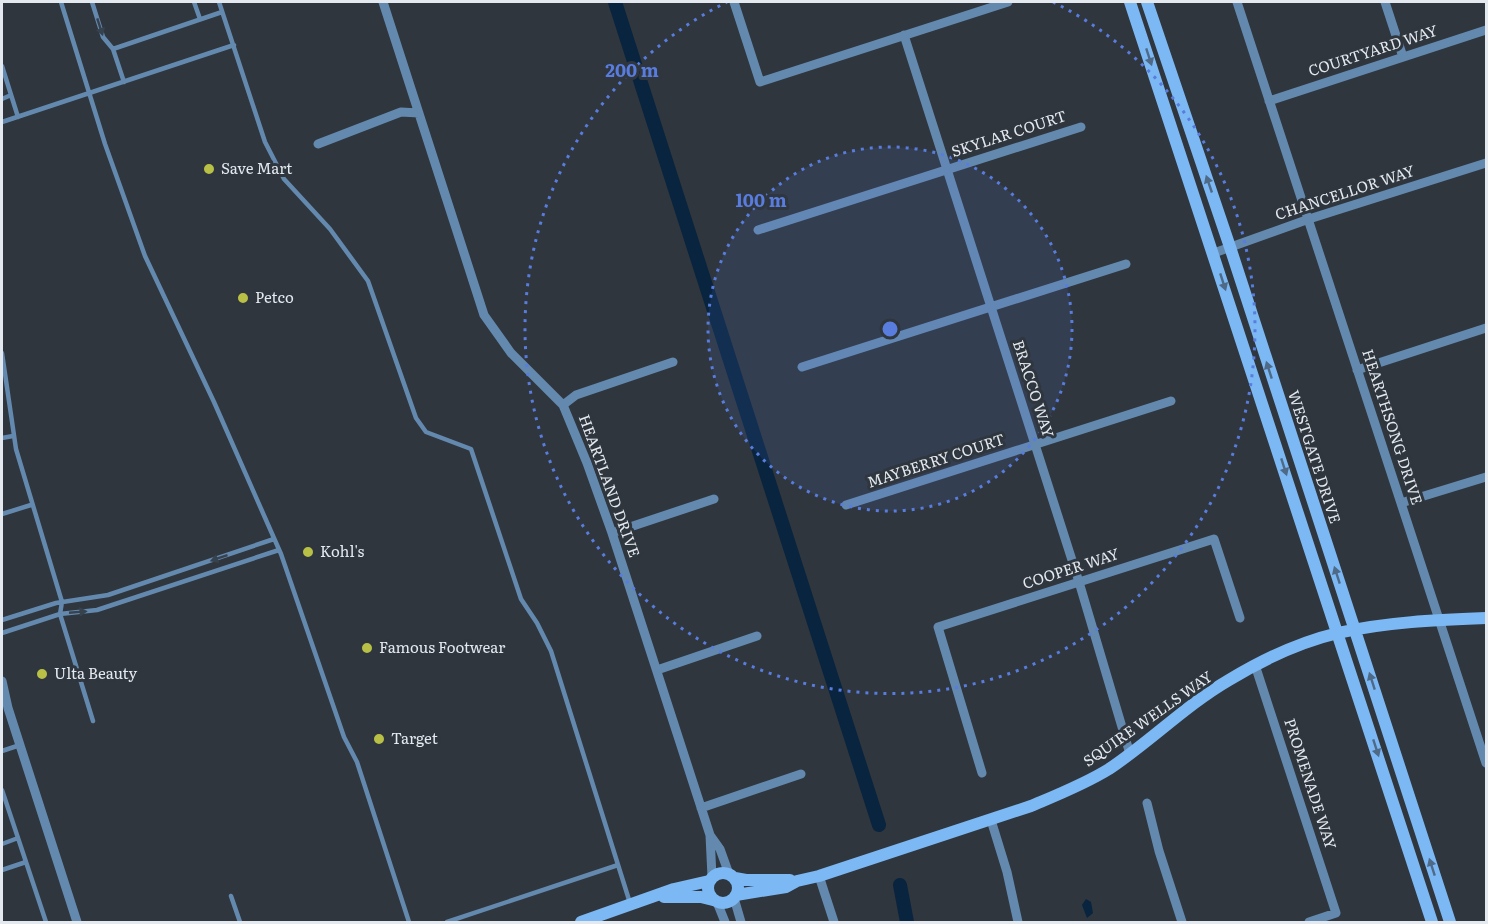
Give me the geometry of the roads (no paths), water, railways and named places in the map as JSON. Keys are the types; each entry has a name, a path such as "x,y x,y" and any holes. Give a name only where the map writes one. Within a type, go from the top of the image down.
{"street":[{"name":"HEARTLAND DRIVE","path":"383,2 484,315 511,353 563,405 588,463 612,533 710,835 720,849 732,876"},
{"path":"734,2 760,82 1008,2"},
{"path":"1130,2 1432,922"},
{"name":"WESTGATE DRIVE","path":"1148,2 1450,922"},
{"name":"HEARTHSONG DRIVE","path":"1237,2 1486,763"},
{"path":"1385,2 1403,57"},
{"name":"COURTYARD WAY","path":"1269,101 1486,30"},
{"name":"BRACCO WAY","path":"904,35 1035,445 1130,754"},
{"path":"318,144 401,112 419,113"},
{"name":"SKYLAR COURT","path":"758,230 1081,127"},
{"name":"CHANCELLOR WAY","path":"1214,253 1309,219 1486,163"},
{"path":"802,367 1126,264"},
{"path":"1357,370 1486,328"},
{"path":"563,405 576,395 673,362"},
{"name":"MAYBERRY COURT","path":"846,505 1171,401"},
{"path":"1401,503 1486,477"},
{"path":"612,533 714,499"},
{"name":"COOPER WAY","path":"982,773 938,627 1214,539 1240,618"},
{"name":"SQUIRE WELLS WAY","path":"735,896 786,887 797,881 819,876 991,820 1058,795 1107,770 1203,696 1255,665 1288,650 1338,633 1378,625 1486,618"},
{"path":"657,670 757,636"},
{"name":"PROMENADE WAY","path":"1255,665 1336,913 1309,922"},
{"path":"2,681 20,746 77,922"},
{"path":"701,808 801,774"},
{"path":"1148,803 1161,860 1182,922"},
{"path":"991,820 1007,872 1018,922"},
{"name":"HEARTLAND DRIVE","path":"710,835 710,879"},
{"path":"581,922 657,897 674,889 710,879 717,874 732,876 737,884 735,896 741,922"},
{"name":"SQUIRE WELLS WAY","path":"732,876 746,880 797,881"},
{"path":"819,876 834,922"},
{"path":"710,879 708,891 725,922"},
{"path":"657,897 701,897 729,902 735,896"}],"lane":[{"path":"60,2 145,256 210,394 279,550 344,737 357,762 409,922"},
{"path":"92,2 103,37 113,49 124,82"},
{"path":"194,2 200,20"},
{"path":"219,2 265,142 284,179 330,229 368,281 417,418 426,432 471,449 521,599 537,623 551,651 631,905"},
{"path":"113,49 222,12"},
{"path":"2,122 234,45"},
{"path":"2,66 18,117"},
{"path":"2,99 11,95"},
{"path":"2,353 13,436 31,505 62,602 60,614 93,721"},
{"path":"2,438 13,436"},
{"path":"2,514 31,505"},
{"path":"2,620 62,602 108,596 274,539"},
{"path":"2,633 60,614 97,610 279,550"},
{"path":"2,752 20,746"},
{"path":"2,792 46,922"},
{"path":"2,844 18,838"},
{"path":"2,870 26,862"},
{"path":"447,922 618,865"},
{"path":"231,896 240,922"}],"water":[{"path":"1086,899 1091,902 1093,913 1087,918 1082,905"}],"waterway":[{"path":"615,2 879,825"},
{"path":"900,885 907,922"}],"place":[{"name":"Save Mart","path":"209,169"},
{"name":"Petco","path":"243,298"},
{"name":"Kohl's","path":"308,552"},
{"name":"Famous Footwear","path":"367,648"},
{"name":"Ulta Beauty","path":"42,674"},
{"name":"Target","path":"379,739"}]}
